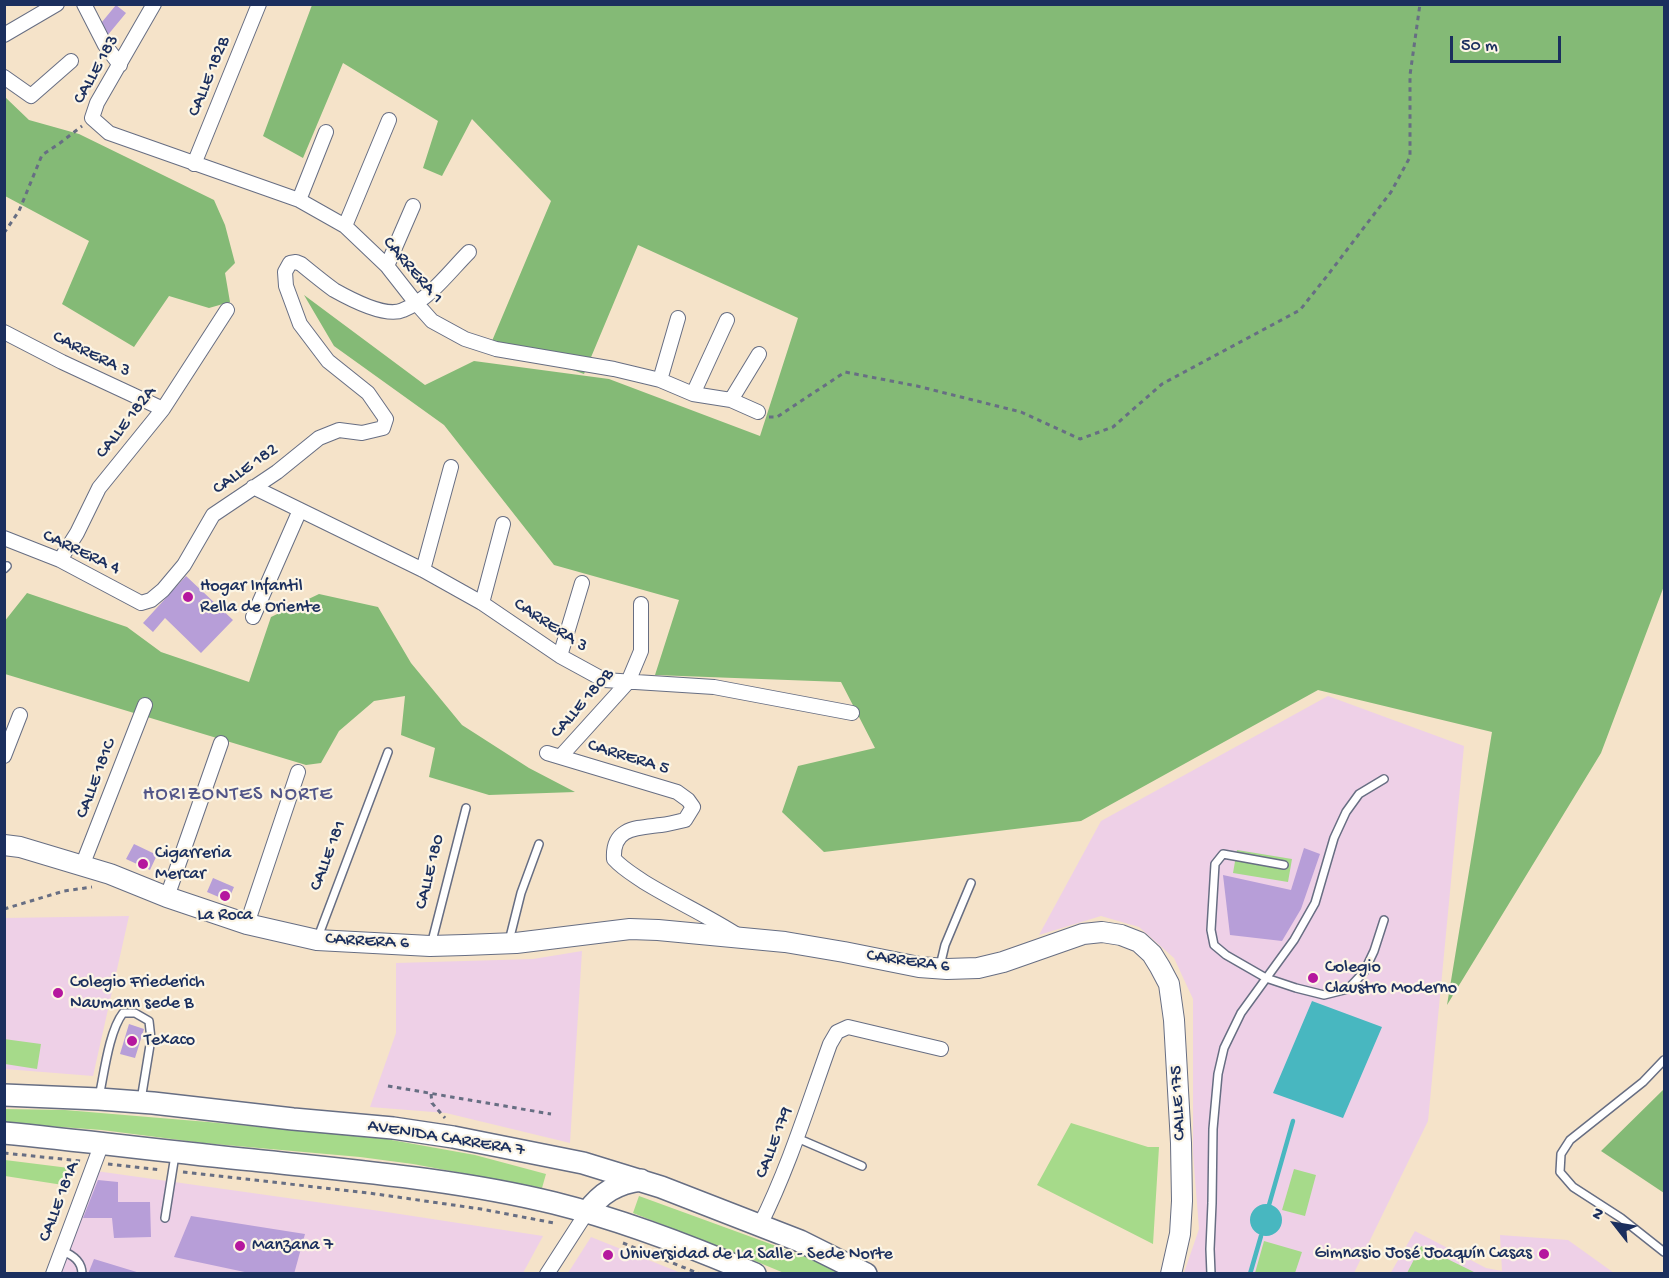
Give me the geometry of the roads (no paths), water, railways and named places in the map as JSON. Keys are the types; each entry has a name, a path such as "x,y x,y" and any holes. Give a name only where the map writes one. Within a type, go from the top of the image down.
{"main road":[{"name":"AVENIDA CARRERA 7","path":"4,1095 141,1102 422,1131 598,1167 641,1180 760,1225 800,1241 866,1274"},
{"path":"4,1133 98,1153 173,1161 400,1175 540,1200 582,1219 633,1227 755,1274"},
{"path":"582,1219 601,1195 610,1189 620,1184 641,1180"}],"street":[{"path":"4,35 57,4"},
{"path":"84,4 105,45 120,65"},
{"name":"CALLE 182B","path":"194,164 259,4"},
{"name":"CALLE 183","path":"92,118 97,103 120,65 148,7"},
{"path":"4,77 31,96 71,61"},
{"name":"CARRERA 1","path":"92,118 109,133 299,200 345,226 387,266 432,321 465,339 496,349 614,369 660,380 693,394 730,400 758,412"},
{"path":"345,226 389,120"},
{"path":"299,200 326,132"},
{"path":"387,266 413,206"},
{"path":"416,303 469,252"},
{"name":"CALLE 182","path":"141,603 151,600 164,590 184,565 213,515 277,472 320,438 339,430 362,433 383,428 386,419 368,393 328,362 300,324 286,286 285,272 290,264 296,262 301,264 334,289 373,308 401,311 416,303"},
{"name":"CALLE 182A","path":"60,560 77,533 99,488 163,409 227,310"},
{"path":"660,380 678,318"},
{"path":"693,394 727,320"},
{"name":"CARRERA 3","path":"4,332 163,409"},
{"path":"730,400 759,354"},
{"path":"423,570 452,467"},
{"name":"CARRERA 3","path":"254,487 423,570 482,603 560,657 604,680 714,687 852,713"},
{"path":"253,618 300,510"},
{"path":"482,603 503,524"},
{"name":"CARRERA 4","path":"4,538 60,560 141,603"},
{"path":"560,657 582,582"},
{"name":"CALLE 180B","path":"554,754 628,682 641,651 641,604"},
{"name":"CALLE 181C","path":"82,866 145,705"},
{"path":"4,756 20,715"},
{"path":"167,897 221,743"},
{"name":"CARRERA 5","path":"554,754 677,792 693,807 685,820 634,828 625,832 615,844 614,859"},
{"path":"247,924 298,772"},
{"name":"CARRERA 6","path":"4,845 20,847 110,874 167,897 247,924 317,940 430,946 508,944 630,929 657,930 785,942 919,967 939,968 978,968 1003,962 1083,934 1102,932 1121,935 1139,942"},
{"name":"CARRERA 6","path":"614,859 621,867 656,889 743,939"},
{"name":"CALLE 175","path":"1139,942 1152,954 1168,984 1174,1020 1182,1201 1180,1234 1171,1274"},
{"name":"CALLE 179","path":"760,1225 774,1198 837,1032 848,1027 941,1049"},
{"name":"CALLE 181A","path":"53,1274 98,1153"},
{"path":"547,1274 582,1219"}],"lane":[{"name":"CALLE 181","path":"317,940 388,752"},
{"path":"1211,1274 1213,1128 1218,1074 1224,1048 1241,1013 1294,940 1315,903 1334,838 1346,812 1359,794 1384,779"},
{"name":"CALLE 180","path":"430,946 466,808"},
{"path":"508,944 520,892 539,844"},
{"path":"1284,865 1223,854 1215,864 1211,930 1214,945 1226,955 1266,978 1324,995 1348,989 1364,972 1384,920"},
{"path":"939,968 945,945 971,883"},
{"path":"99,1099 118,1019 123,1013 135,1013 149,1021 152,1039 141,1102"},
{"path":"1665,1060 1643,1082 1570,1140 1561,1154 1560,1163 1560,1172 1573,1187 1622,1218 1665,1252"},
{"path":"797,1138 862,1166"},
{"path":"165,1218 173,1161"},
{"path":"61,1251 80,1262 82,1274"}],"water":[{"path":"1312,1001 1382,1027 1343,1118 1273,1093"},
{"path":"1266,1204 1277,1209 1282,1220 1277,1231 1266,1236 1255,1231 1250,1220 1255,1209"}],"waterway":[{"path":"1269,1205 1293,1121"},
{"path":"1250,1274 1261,1236"}],"place":[{"name":"Hogar Infantil Rella de Oriente","path":"188,597"},
{"name":"Cigarreria Mercar","path":"143,864"},
{"name":"La Roca","path":"225,896"},
{"name":"Colegio Claustro Moderno","path":"1313,978"},
{"name":"Colegio Friederich Naumann sede B","path":"58,993"},
{"name":"Texaco","path":"132,1041"},
{"name":"Manzana 7","path":"240,1246"},
{"name":"Gimnasio José Joaquín Casas","path":"1544,1254"},
{"name":"Universidad de La Salle - Sede Norte","path":"608,1255"}],"district":[{"name":"HORIZONTES NORTE","path":"238,796"}]}
